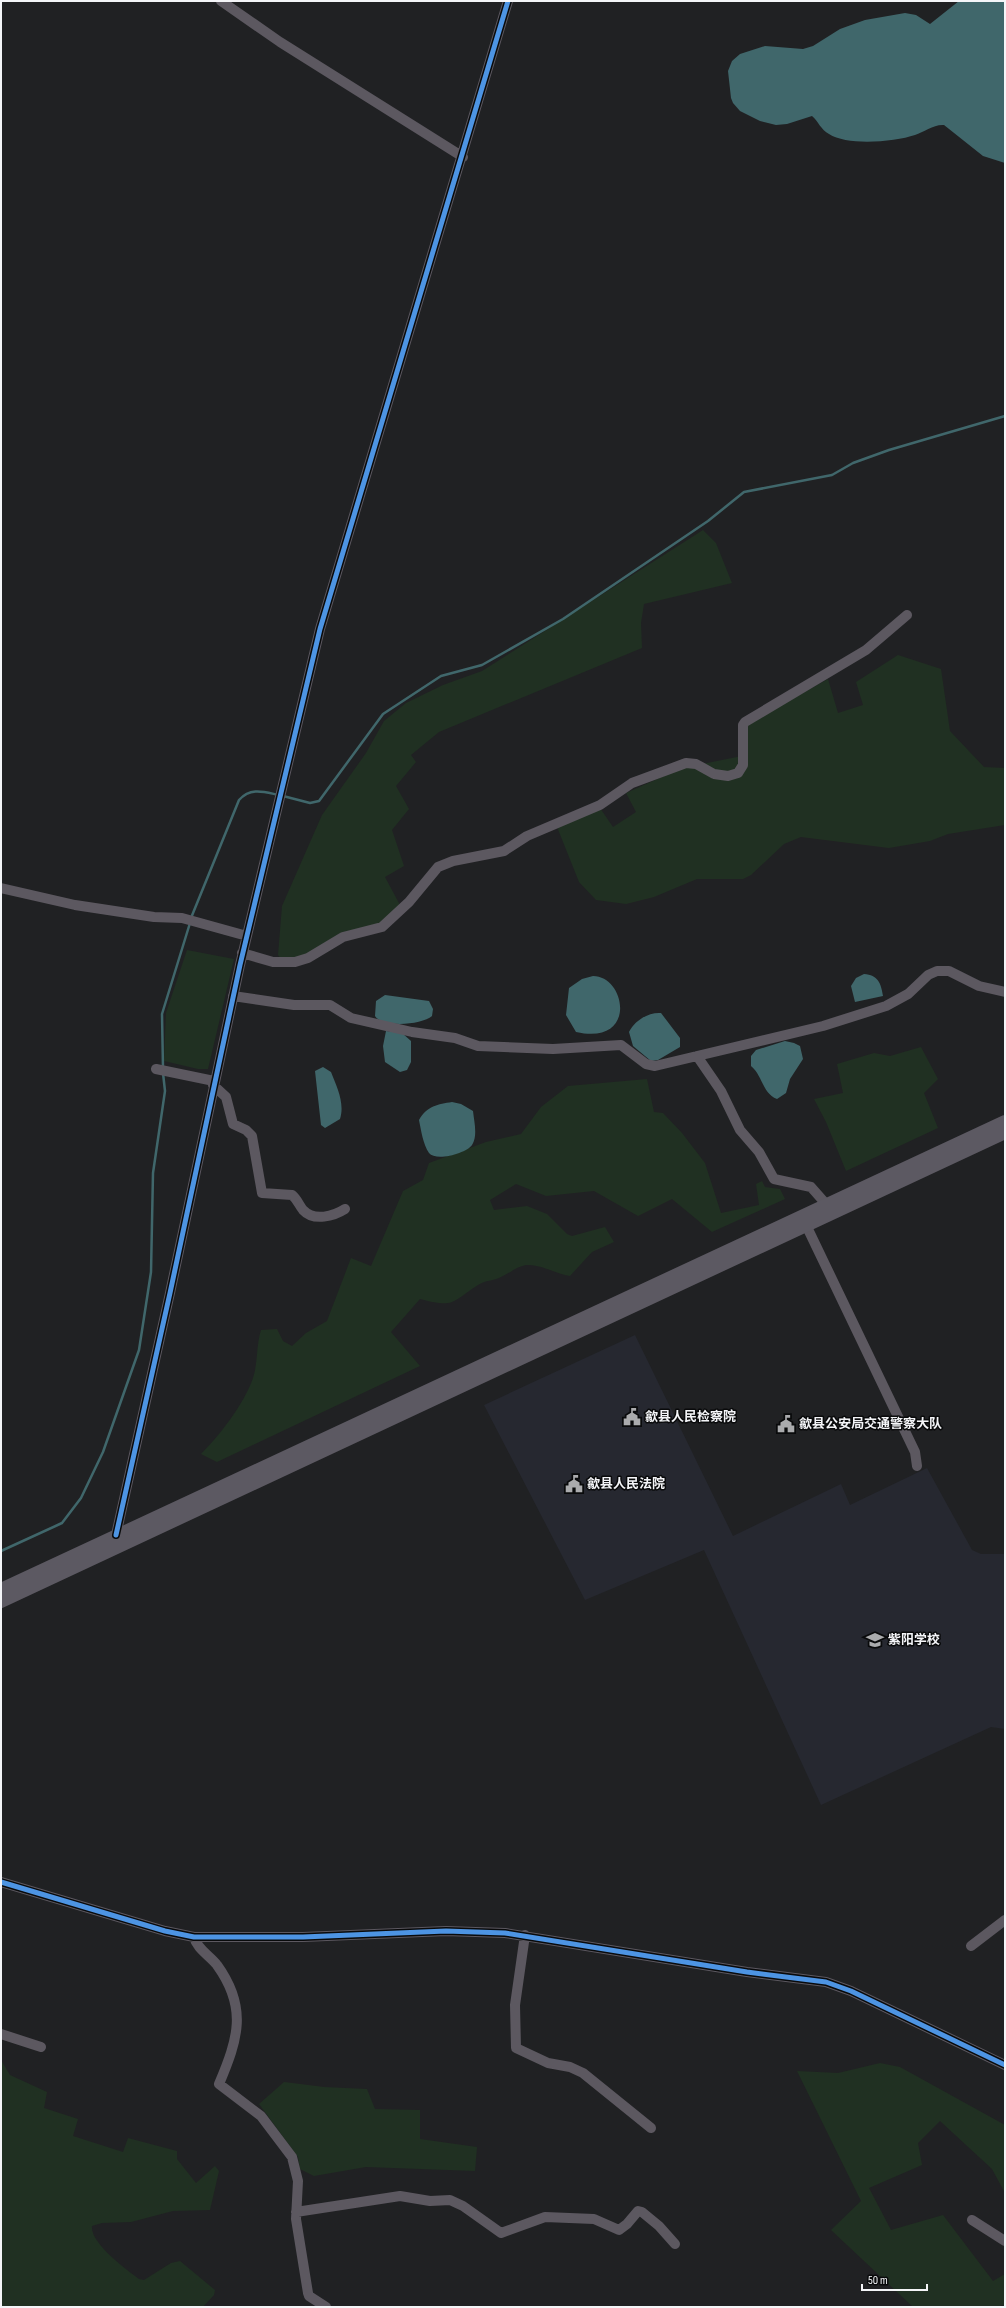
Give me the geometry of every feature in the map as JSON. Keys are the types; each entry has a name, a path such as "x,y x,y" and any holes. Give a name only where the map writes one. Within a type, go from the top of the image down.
{"main road":[{"path":"1,1589 1005,1121"},
{"path":"1,1602 1005,1133"}],"street":[{"path":"221,1 280,42 463,157"},
{"path":"116,1535 170,1293 242,954 320,629 463,157 508,1"},
{"path":"242,954 273,962 295,962 308,958 344,937 382,927 409,902 438,868 453,861 504,851 527,836 600,805 632,783 686,763 699,765 714,774 728,776 738,773 743,765 742,725 745,722 866,650 908,615"},
{"path":"1,888 76,905 154,917 182,918 247,936"},
{"path":"233,996 294,1005 330,1005 351,1018 412,1032 455,1038 478,1046 553,1049 621,1045 646,1064 655,1066 823,1026 886,1006 908,994 928,975 937,971 949,971 979,986 1005,992"},
{"path":"698,1056 721,1091 740,1130 759,1152 774,1179 811,1187 826,1204"},
{"path":"156,1069 214,1083 226,1097 233,1124 246,1130 252,1136 262,1193 292,1195 304,1211 314,1216 330,1216 345,1209"},
{"path":"806,1225 915,1452 917,1466"},
{"path":"1,1882 165,1931 194,1937 303,1937 452,1931 525,1936 747,1972 826,1982 851,1991 1005,2065"},
{"path":"971,1946 1005,1920"},
{"path":"525,1936 515,2005 516,2048 548,2063 570,2067 583,2073 651,2128"},
{"path":"194,1937 196,1945 222,1973 233,1993 237,2009 237,2032 219,2084 261,2116 292,2157 298,2181 296,2212 309,2296 326,2307"},
{"path":"1,2034 41,2047"},
{"path":"296,2212 400,2196 430,2201 450,2200 463,2206 500,2233 545,2217 594,2219 619,2230 627,2224 638,2211 642,2212 659,2226 675,2244"},
{"path":"972,2220 1005,2241"}],"shaded area":[{"name":"紫阳学校","path":"635,1335 733,1536 841,1484 850,1505 927,1468 972,1550 981,1554 1005,1554 1005,1729 991,1727 821,1805 704,1550 585,1600 484,1405"}],"green space":[{"path":"703,530 716,543 732,583 644,604 641,623 642,648 439,732 411,755 416,762 396,786 409,809 392,830 404,866 385,877 400,905 386,921 302,958 282,960 278,955 282,906 322,815 366,753 384,721 406,703 443,685 482,671"},
{"path":"898,655 941,669 950,731 984,767 1005,768 1005,825 948,834 930,841 889,848 801,837 784,844 751,875 743,879 697,879 654,897 626,904 596,900 579,882 557,827 600,808 613,827 636,812 626,793 682,768 747,755 747,724 828,679 838,713 863,705 856,682"},
{"path":"187,950 234,959 208,1069 198,1069 164,1061 166,1013"},
{"path":"921,1047 938,1079 924,1093 938,1128 846,1171 826,1122 814,1099 843,1093 837,1064 874,1053 890,1056"},
{"path":"647,1079 654,1112 663,1113 682,1133 705,1163 721,1213 759,1205 756,1184 762,1181 765,1187 780,1189 785,1199 712,1232 672,1199 638,1216 594,1191 546,1196 516,1184 490,1200 494,1210 527,1206 547,1214 567,1234 572,1236 605,1227 614,1242 592,1252 570,1276 538,1266 526,1265 498,1278 481,1283 452,1302 440,1303 420,1299 391,1332 420,1366 217,1462 201,1454 231,1419 249,1388 255,1372 258,1342 261,1330 277,1329 283,1341 292,1346 306,1333 327,1321 351,1258 371,1266 403,1191 423,1180 429,1163 486,1142 521,1134 541,1107 568,1086"},
{"path":"1,2060 10,2075 47,2092 44,2108 78,2119 73,2136 123,2152 128,2138 177,2151 177,2159 196,2183 215,2166 219,2171 210,2210 173,2211 131,2222 102,2223 92,2226 93,2233 103,2248 139,2279 144,2280 171,2263 180,2261 215,2290 214,2295 203,2307 1,2307"},
{"path":"880,2063 900,2067 1005,2125 1005,2193 992,2169 940,2121 918,2143 922,2165 869,2188 891,2230 943,2215 993,2281 1005,2274 1005,2307 1002,2305 998,2307 913,2307 831,2230 861,2201 797,2071 838,2073"},
{"path":"284,2082 324,2087 367,2089 375,2109 420,2110 420,2139 477,2147 475,2171 366,2167 314,2176 300,2169 298,2157 259,2104"}],"water":[{"path":"959,1 1005,1 1005,163 983,156 944,125 933,127 918,134 883,141 871,142 847,140 837,138 829,134 812,116 787,124 776,125 760,121 740,111 733,103 731,98 728,71 732,61 740,54 765,46 803,49 813,46 840,29 865,20 905,13 916,15 930,24"},
{"path":"864,974 873,976 878,980 883,996 855,1002 851,986 856,978"},
{"path":"593,976 604,979 613,987 618,997 620,1009 617,1020 609,1029 596,1034 576,1032 566,1015 569,988 582,979"},
{"path":"385,995 429,1001 433,1009 432,1016 420,1021 402,1024 393,1024 379,1020 375,1016 376,1001"},
{"path":"661,1013 680,1038 680,1047 658,1060 651,1061 633,1046 629,1032 639,1020 647,1015"},
{"path":"386,1031 402,1033 411,1041 411,1062 407,1070 400,1072 385,1062 383,1046"},
{"path":"785,1041 800,1046 803,1059 790,1079 786,1093 777,1099 768,1093 755,1070 751,1066 751,1056 756,1050"},
{"path":"323,1067 331,1072 340,1095 342,1107 340,1119 325,1128 321,1125 315,1071"},
{"path":"452,1102 461,1104 473,1111 475,1128 474,1141 469,1148 464,1151 444,1157 433,1156 429,1153 425,1145 419,1120 422,1115 433,1106"}],"waterway":[{"path":"283,796 310,803 319,801 383,714 441,676 482,665 563,619 708,521 744,492 832,475 853,463 889,450 1005,416"},
{"path":"191,918 239,800 248,793 253,792 279,795"},
{"path":"163,1068 162,1014 190,923"},
{"path":"1,1551 62,1523 81,1498 103,1452 139,1350 151,1272 153,1173 165,1091 163,1073"}],"cycle path":[{"path":"116,1535 170,1293 240,965 320,629 508,1"},
{"path":"1,1882 165,1931 194,1937 303,1937 446,1931 505,1933 747,1972 826,1982 851,1991 1005,2065"}],"place":[{"name":"歙县人民检察院","path":"632,1417"},
{"name":"歙县公安局交通警察大队","path":"786,1424"},
{"name":"歙县人民法院","path":"574,1484"},
{"name":"紫阳学校","path":"875,1640"}]}
